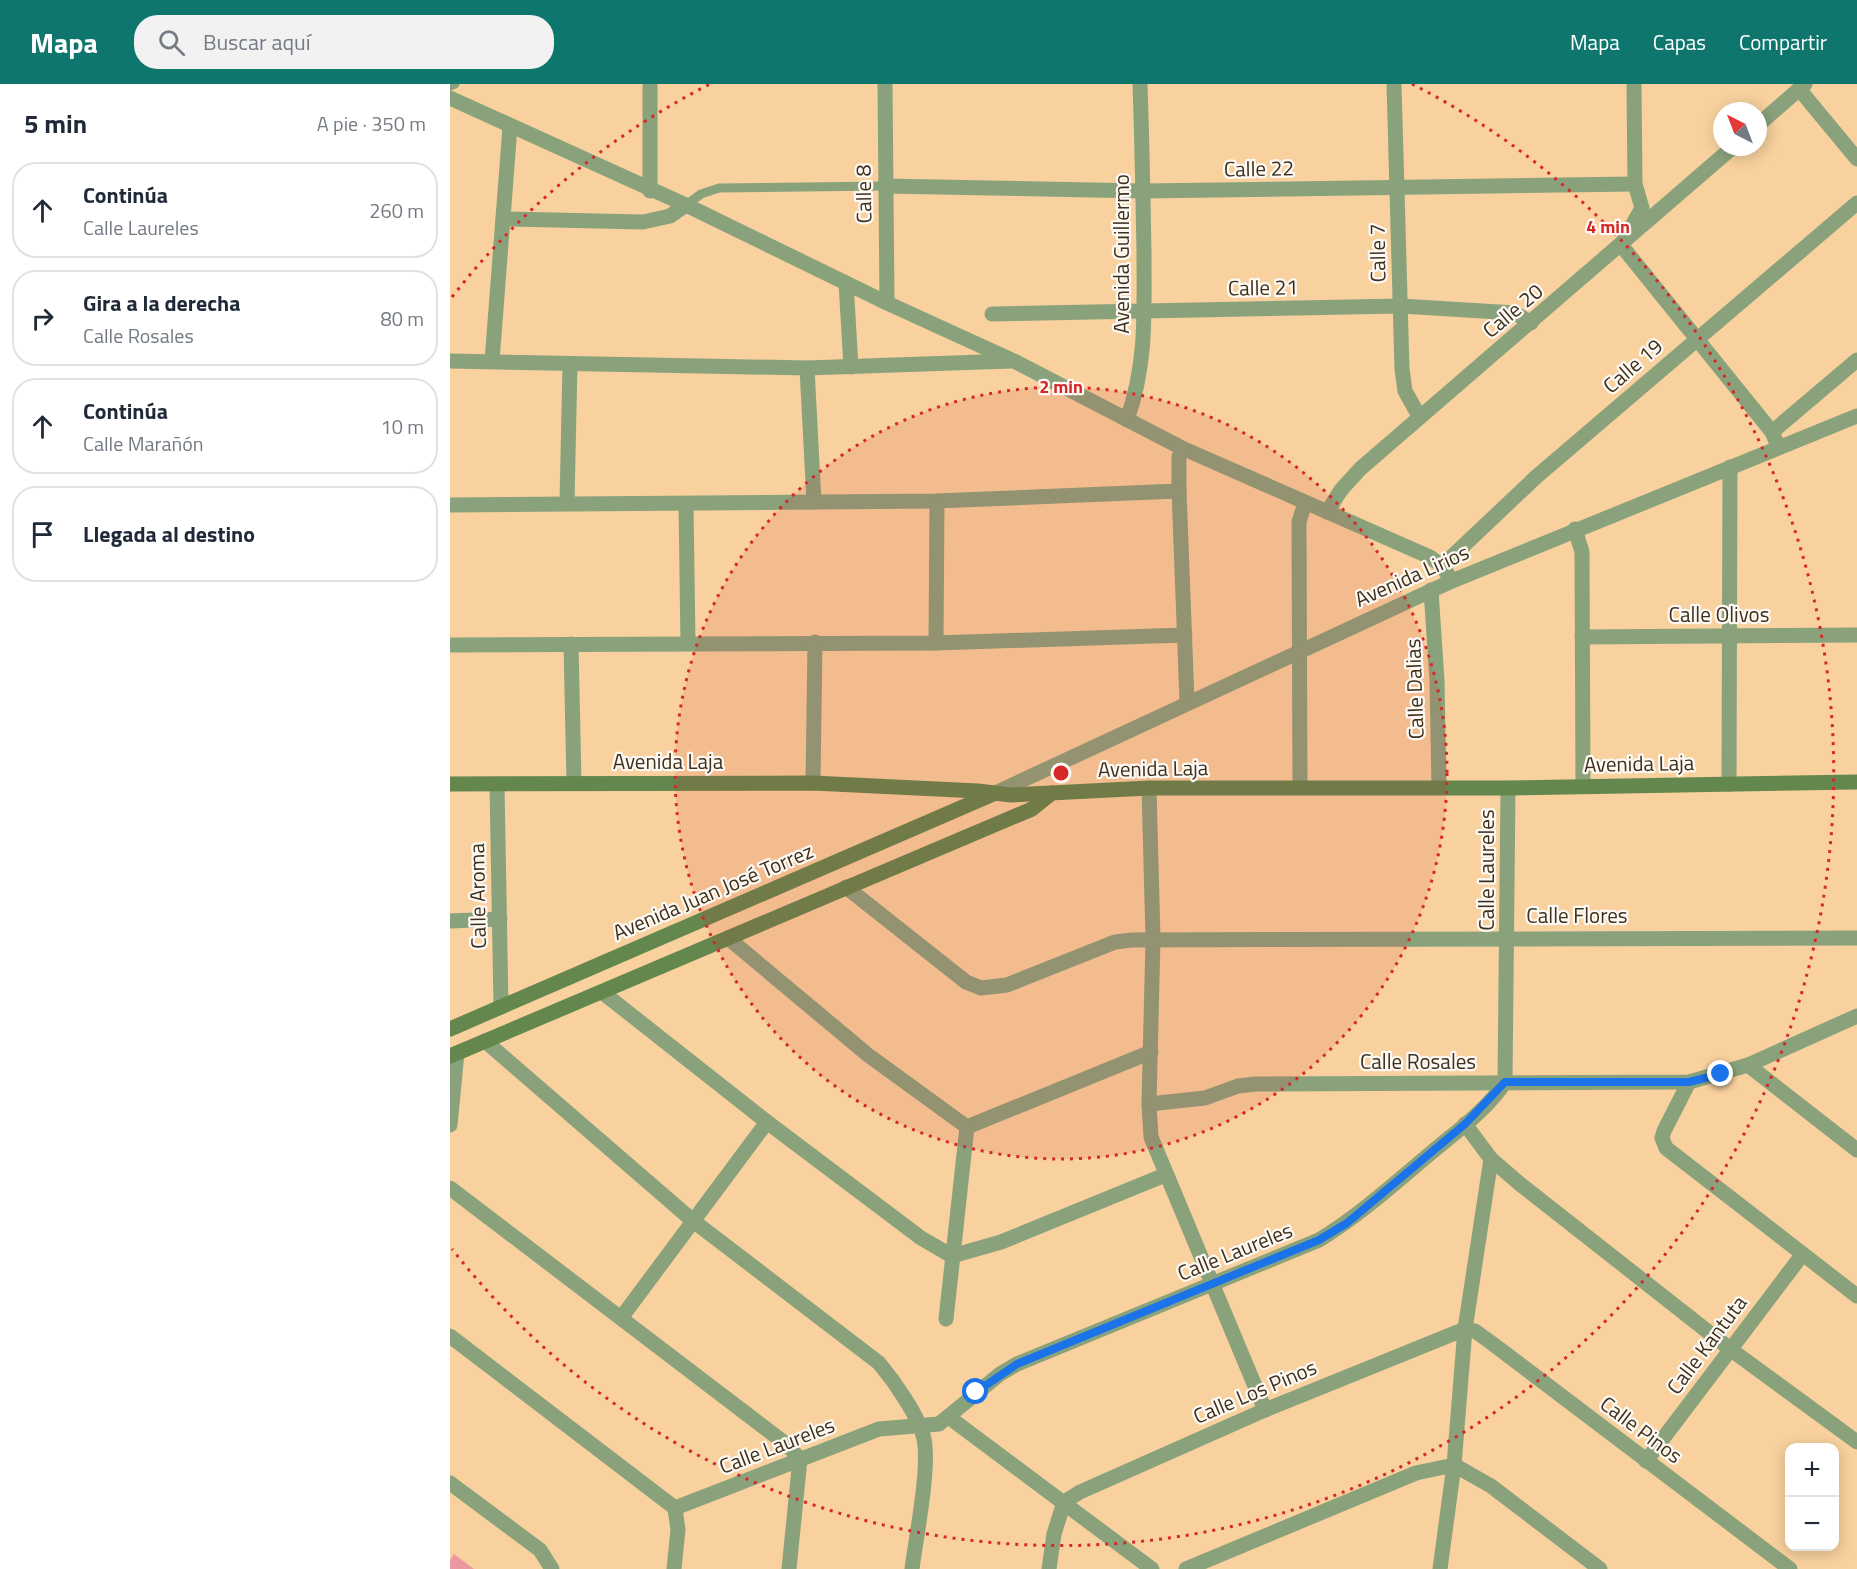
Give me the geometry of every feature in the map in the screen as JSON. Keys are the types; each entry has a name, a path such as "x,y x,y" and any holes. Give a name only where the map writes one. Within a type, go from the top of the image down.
{"street":[{"path":"650,84 650,191"},
{"name":"Calle 8","path":"885,84 886,303"},
{"name":"Avenida Guillermo","path":"1127,420 1138,388 1143,357 1143,191 1140,84"},
{"name":"Calle 7","path":"1394,84 1402,369 1405,391 1419,416"},
{"path":"1634,84 1635,184 1641,208 1621,245 1772,432 1778,446"},
{"path":"1767,117 1802,86 1857,159"},
{"path":"450,98 650,191 686,205 886,303 1014,361 1182,448 1430,557 1442,566 1452,580"},
{"path":"492,361 510,127"},
{"name":"Calle 20","path":"1326,512 1341,490 1360,470 1419,416 1531,323 1723,156"},
{"name":"Calle 22","path":"884,186 1143,191 1635,184"},
{"name":"Calle 19","path":"1442,566 1536,477 1857,203"},
{"path":"503,219 643,222 670,216 686,205"},
{"path":"846,283 851,367"},
{"name":"Calle 21","path":"992,314 1401,306 1515,313 1531,323"},
{"path":"1772,432 1857,360"},
{"path":"450,361 807,368 1014,361"},
{"path":"567,502 570,364"},
{"path":"807,368 814,502"},
{"name":"Avenida Lirios","path":"993,794 1452,580 1778,446 1857,416"},
{"path":"1182,448 1179,458 1179,491 1188,702"},
{"path":"1729,784 1730,467"},
{"path":"450,505 567,502 686,504 937,501 1179,491"},
{"path":"936,643 937,501"},
{"path":"1300,787 1299,522 1305,503"},
{"path":"686,504 688,643"},
{"path":"1575,529 1582,552 1583,786"},
{"name":"Calle Dalias","path":"1431,590 1437,681 1438,787"},
{"path":"450,645 936,643 1185,635"},
{"name":"Calle Olivos","path":"1582,637 1857,635"},
{"path":"813,783 815,642"},
{"path":"571,644 574,783"},
{"name":"Avenida Laja","path":"450,784 813,783 978,791 993,794 1149,788 1508,788 1857,782"},
{"name":"Calle Aroma","path":"497,784 501,1007"},
{"path":"1149,788 1153,939 1149,1104 1151,1137 1210,1284 1265,1410"},
{"name":"Calle Laureles","path":"675,1508 879,1429 939,1424 950,1418 976,1392 1017,1364 1319,1240 1347,1223 1465,1124 1505,1082 1509,937 1508,788"},
{"path":"450,1125 454,1054 1032,809 1052,793"},
{"name":"Avenida Juan José Torrez","path":"450,1029 993,794"},
{"name":"Calle Flores","path":"846,887 966,982 981,988 1007,985 1115,942 1153,939 1857,938"},
{"path":"450,921 500,919"},
{"path":"728,938 868,1055 967,1127"},
{"path":"602,992 767,1122 921,1238 952,1256 1001,1242 1165,1175"},
{"name":"Calle Rosales","path":"1149,1104 1204,1098 1238,1086 1256,1084 1689,1082 1748,1065 1857,1016"},
{"path":"485,1041 692,1220 879,1363 891,1378 924,1439 925,1460 912,1569"},
{"path":"967,1127 1151,1052"},
{"path":"1748,1065 1857,1150"},
{"path":"1689,1082 1664,1131 1662,1138 1666,1148 1857,1296"},
{"path":"621,1318 767,1122"},
{"path":"1465,1124 1491,1159 1520,1184 1730,1349 1857,1442"},
{"path":"946,1319 967,1127"},
{"path":"1440,1569 1454,1465 1465,1329 1491,1159"},
{"path":"450,1188 786,1444 800,1459 789,1569"},
{"name":"Calle Kantuta","path":"1646,1461 1802,1255"},
{"name":"Calle Los Pinos","path":"1064,1502 1117,1474 1265,1410 1465,1329"},
{"name":"Calle Pinos","path":"1465,1329 1475,1331 1493,1344 1790,1569"},
{"path":"450,1336 675,1508 678,1530 674,1569"},
{"path":"950,1418 1152,1569"},
{"path":"1186,1569 1416,1473 1454,1465 1491,1486 1600,1569"},
{"path":"450,1484 540,1550 552,1569"},
{"path":"1049,1569 1054,1534 1064,1502"}],"lane":[{"path":"450,86 455,84"},
{"path":"686,205 701,194 719,188 884,186"}],"shaded area":[{"path":"454,1554 474,1569 450,1569 450,1560"}],"route":[{"path":"976,1392 1017,1364 1319,1240 1347,1223 1465,1124 1499,1092 1505,1082 1689,1082 1721,1074"}]}
